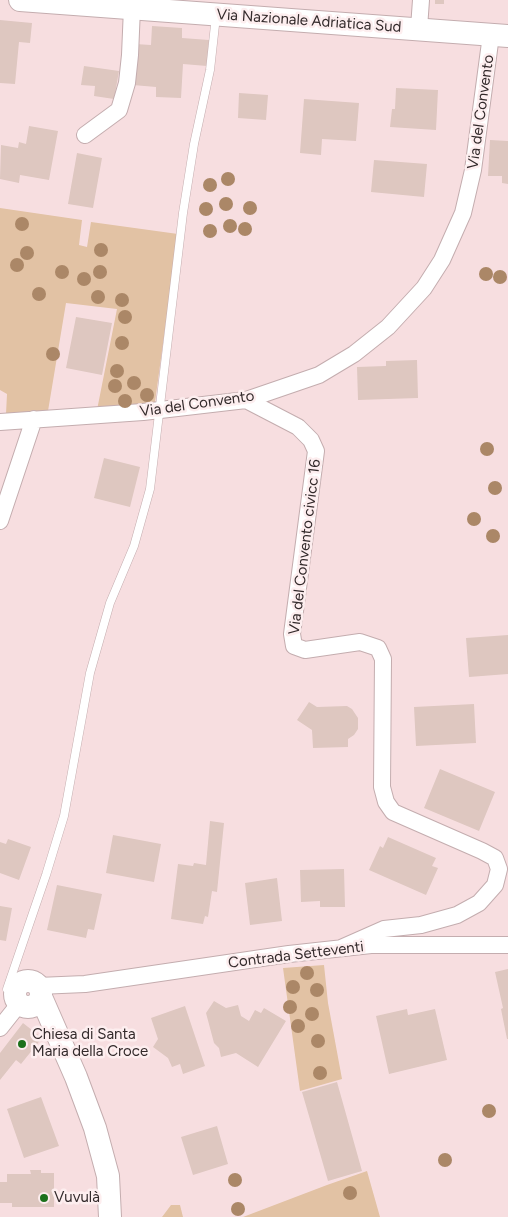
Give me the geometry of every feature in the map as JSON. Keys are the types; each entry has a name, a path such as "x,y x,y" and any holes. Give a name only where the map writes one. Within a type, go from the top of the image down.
{"main road":[{"name":"Via Nazionale Adriatica Sud","path":"20,0 132,8 176,6 217,14 500,35"},
{"path":"23,995 73,1071 95,1128 108,1176 110,1217"}],"street":[{"path":"418,28 421,0"},
{"path":"85,135 119,110 127,83 132,8"},
{"name":"Via del Convento","path":"0,422 160,410 246,400 319,375 354,354 388,327 424,288 442,260 463,213 500,35"},
{"name":"Via del Convento civicc 16","path":"246,400 298,427 311,440 316,450 292,634 294,646 305,650 360,642 378,648 383,659 382,787 386,802 393,812 495,858 499,869 495,884 480,902 457,915 421,924 384,929 341,948"},
{"path":"0,521 34,419"},
{"name":"Contrada Setteventi","path":"23,995 63,995 75,991 85,984 341,948 371,945 508,945"},
{"path":"0,1028 23,995"}],"lane":[{"path":"23,995 46,874 64,816 90,673 110,603 134,546 150,489 183,213 194,144 210,70 217,14"}],"shaded area":[{"path":"0,208 82,220 79,245 87,247 91,222 178,234 155,402 97,410 117,309 66,303 48,411 6,414 7,394 0,390"},
{"path":"324,965 328,1003 342,1079 300,1091 283,968"},
{"path":"367,1171 380,1217 243,1217 327,1185"},
{"path":"171,1205 180,1205 183,1217 162,1217"}],"building":[{"path":"435,0 444,0 444,4 435,4"},
{"path":"0,20 32,23 30,43 19,42 15,84 0,83"},
{"path":"152,26 182,28 182,38 209,40 207,66 183,64 181,98 156,97 156,87 133,85 135,44 151,45"},
{"path":"84,66 119,71 114,99 94,96 95,86 81,85"},
{"path":"396,88 438,90 436,130 390,127 392,109 395,109"},
{"path":"239,93 268,95 266,120 238,118"},
{"path":"304,99 359,103 356,141 322,139 321,155 300,153"},
{"path":"29,126 58,131 49,180 20,175 19,183 0,179 1,145 18,148 19,142 26,144"},
{"path":"490,140 508,141 508,184 502,183 502,176 488,176"},
{"path":"77,153 102,158 93,208 68,204"},
{"path":"374,160 427,164 424,197 371,192"},
{"path":"76,317 112,323 102,375 66,368"},
{"path":"417,360 418,398 358,400 357,367 386,366 386,361"},
{"path":"104,458 140,467 130,507 94,498"},
{"path":"508,635 508,674 469,677 466,638"},
{"path":"309,702 317,707 347,706 352,709 358,718 358,729 348,739 348,747 313,748 312,730 297,720"},
{"path":"474,704 476,743 416,746 414,707"},
{"path":"440,769 495,792 479,831 424,808"},
{"path":"210,821 224,823 217,892 212,891 208,917 205,916 203,924 171,919 178,864 193,866 194,863 206,865"},
{"path":"113,835 161,844 154,882 106,873"},
{"path":"388,837 436,858 432,866 438,868 426,895 369,870 380,846 383,848"},
{"path":"8,839 31,847 19,880 0,873 0,842 6,844"},
{"path":"344,869 345,907 320,907 320,901 301,902 300,870"},
{"path":"277,878 282,921 250,925 245,883"},
{"path":"57,885 102,894 94,930 88,929 86,938 47,930"},
{"path":"0,906 12,908 6,941 0,940"},
{"path":"508,969 507,1039 501,1009 503,1008 495,972"},
{"path":"214,1001 226,1008 238,1005 241,1016 249,1021 255,1010 261,1013 264,1008 286,1021 258,1067 236,1053 221,1057 219,1048 214,1043 206,1013"},
{"path":"185,1006 205,1066 183,1074 180,1064 172,1067 168,1058 153,1047 158,1039 151,1018"},
{"path":"407,1009 408,1015 435,1009 447,1060 389,1074 376,1016"},
{"name":"Chiesa di Santa Maria della Croce","path":"23,1023 42,1038 21,1064 16,1060 0,1080 0,1053"},
{"path":"337,1082 362,1171 328,1181 302,1092"},
{"path":"41,1097 59,1146 24,1158 7,1109"},
{"path":"217,1126 228,1164 193,1175 181,1137"},
{"path":"30,1170 41,1170 41,1173 54,1173 54,1207 12,1207 12,1203 0,1203 0,1182 7,1182 7,1174 31,1174"}],"place":[{"name":"Chiesa di Santa Maria della Croce","path":"22,1044"},
{"name":"Vuvulà","path":"44,1198"}]}
